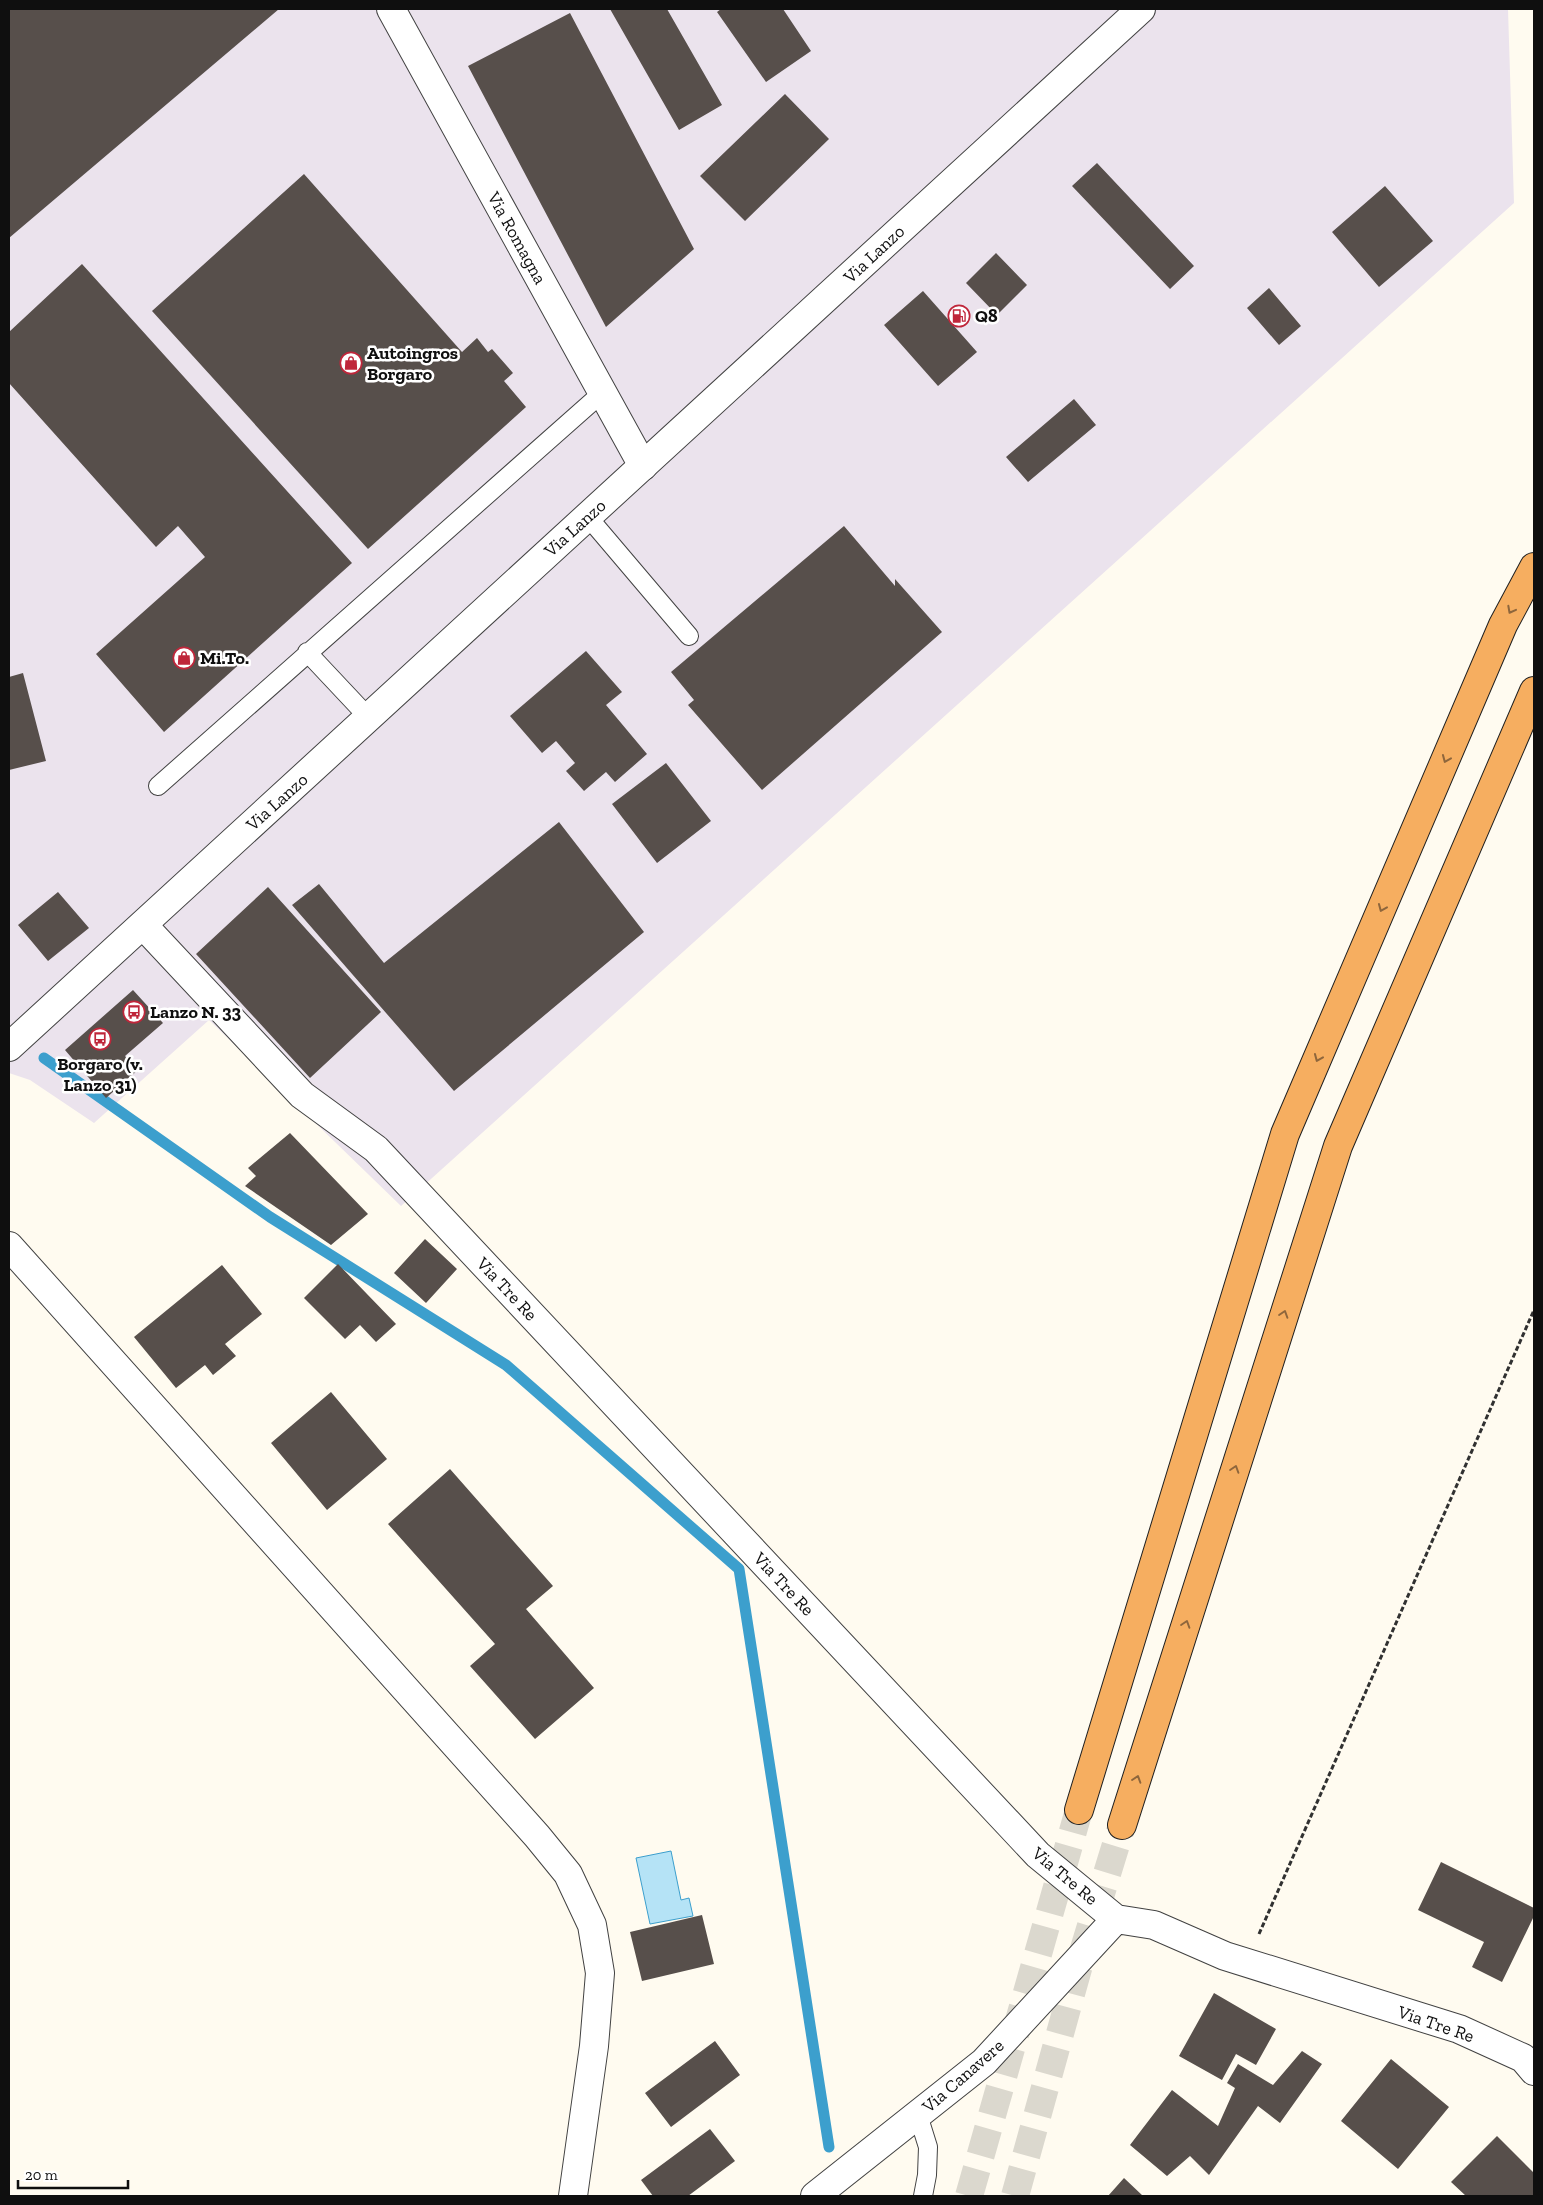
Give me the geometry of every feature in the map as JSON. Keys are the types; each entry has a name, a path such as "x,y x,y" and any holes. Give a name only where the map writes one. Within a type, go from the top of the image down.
{"highway":[{"path":"1079,1810 1285,1134 1503,625 1534,567"},
{"path":"1122,1825 1338,1146 1534,692"}],"street":[{"name":"Via Romagna","path":"391,9 643,466"},
{"name":"Via Lanzo","path":"9,1046 1141,9"},
{"name":"Via Tre Re","path":"143,925 302,1095 376,1149 1038,1855 1116,1919 1154,1924 1225,1956 1459,2029 1523,2058 1534,2071"},
{"path":"9,1246 537,1836 568,1874 592,1926 600,1973 594,2046 573,2196"},
{"name":"Via Canavere","path":"815,2196 984,2062 1116,1919"}],"lane":[{"path":"158,786 602,392"},
{"path":"588,517 689,636"},
{"path":"307,652 369,718"},
{"path":"918,2115 928,2148 927,2175 923,2196"}],"path":[{"path":"1246,1962 1534,1310"}],"shaded area":[{"path":"9,9 1508,9 1514,203 401,1206 209,1020 94,1123 30,1080 9,1073"}],"water":[{"path":"671,1851 681,1900 689,1898 693,1916 650,1924 636,1858"}],"building":[{"path":"9,9 279,9 9,238"},
{"path":"610,9 667,9 722,105 679,130"},
{"path":"721,9 783,9 811,51 766,82 717,12"},
{"path":"570,13 694,249 606,327 468,66"},
{"path":"785,94 829,139 745,221 700,176"},
{"path":"1097,163 1194,266 1170,289 1072,186"},
{"name":"Autoingros Borgaro","path":"304,174 462,352 477,338 488,352 492,349 513,373 504,381 526,407 368,549 152,311"},
{"path":"1385,186 1433,241 1379,287 1332,232"},
{"path":"996,253 1027,285 997,315 966,283"},
{"path":"82,264 352,563 164,732 96,654 205,557 178,526 156,547 9,383 9,332"},
{"path":"1269,288 1301,326 1279,345 1247,308"},
{"path":"923,291 977,352 938,386 884,325"},
{"path":"1074,399 1096,425 1028,482 1006,457"},
{"path":"844,526 895,586 895,579 942,632 762,790 688,705 694,700 671,672"},
{"path":"586,651 622,692 606,705 647,754 615,782 606,772 584,791 566,771 575,763 556,741 542,753 510,716"},
{"path":"23,673 46,761 9,770 9,677"},
{"path":"666,763 711,821 657,863 612,804"},
{"path":"559,822 644,932 454,1091 292,905 319,884 384,963"},
{"path":"268,887 381,1012 310,1078 196,954"},
{"path":"58,892 89,928 48,961 18,925"},
{"path":"133,990 163,1023 125,1056 138,1070 106,1098 65,1050"},
{"path":"290,1133 368,1214 331,1245 245,1186 256,1176 248,1168"},
{"path":"425,1239 457,1269 426,1303 394,1273"},
{"path":"338,1264 396,1324 376,1342 360,1325 345,1339 304,1298"},
{"path":"222,1265 262,1314 225,1344 236,1356 213,1375 205,1365 176,1388 134,1337"},
{"path":"331,1392 387,1459 327,1510 271,1443"},
{"path":"450,1469 553,1586 526,1609 594,1688 535,1739 470,1666 495,1644 388,1524"},
{"path":"1441,1862 1534,1908 1534,1916 1502,1982 1472,1967 1484,1942 1418,1910"},
{"path":"702,1915 714,1964 642,1981 630,1932"},
{"path":"1214,1993 1276,2029 1256,2065 1236,2054 1222,2080 1179,2056"},
{"path":"715,2041 740,2075 671,2127 645,2093"},
{"path":"1302,2051 1322,2064 1280,2123 1258,2106 1209,2175 1190,2156 1167,2176 1130,2145 1172,2090 1218,2126 1235,2088 1227,2083 1238,2064 1273,2085"},
{"path":"1391,2059 1449,2107 1398,2169 1341,2121"},
{"path":"710,2129 735,2161 688,2196 653,2196 641,2180"},
{"path":"1497,2136 1534,2173 1534,2196 1466,2196 1451,2182"},
{"path":"1124,2178 1143,2196 1108,2196"}],"waterway":[{"path":"44,1058 270,1217 506,1365 739,1569 829,2147"}],"tunnel":[{"path":"969,2196 1079,1810"},
{"path":"1015,2196 1079,1965 1122,1825"}],"place":[{"name":"Q8","path":"959,316"},
{"name":"Autoingros Borgaro","path":"351,363"},
{"name":"Mi.To.","path":"184,658"},
{"name":"Lanzo N. 33","path":"134,1012"},
{"name":"Borgaro (v. Lanzo 31)","path":"100,1039"}]}
